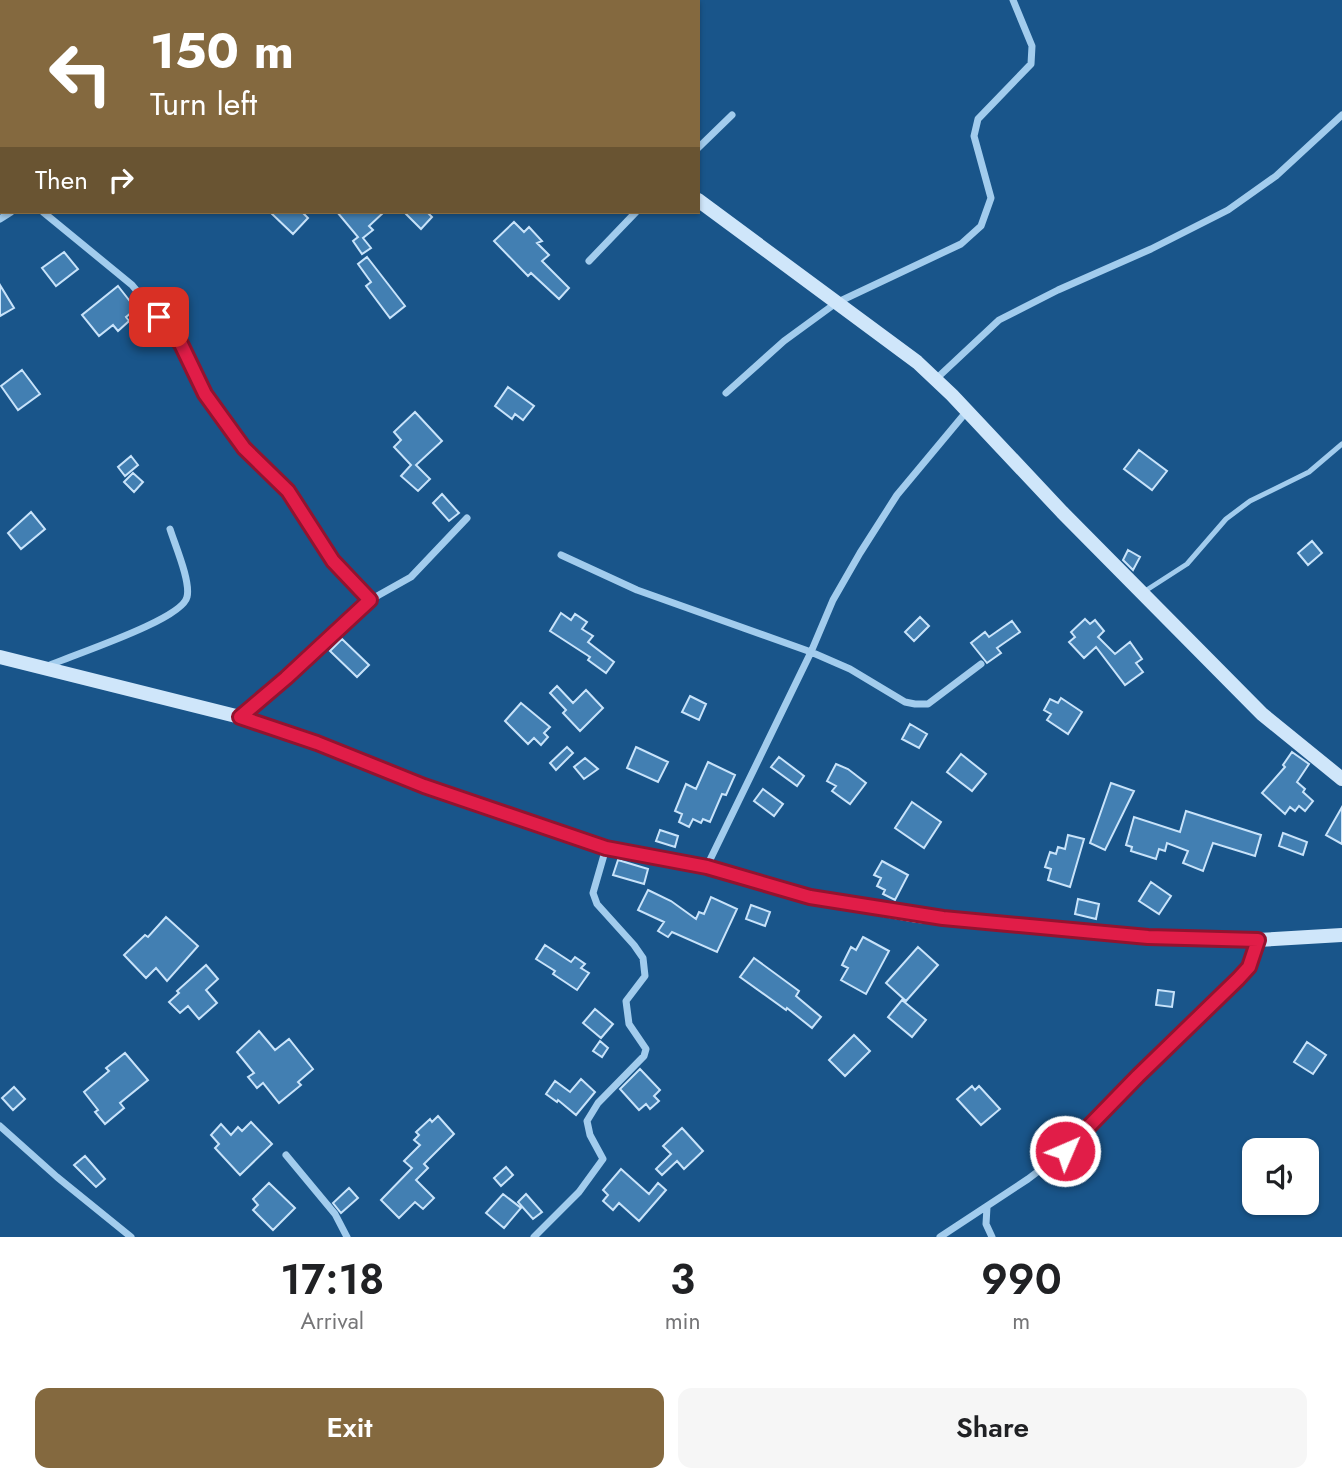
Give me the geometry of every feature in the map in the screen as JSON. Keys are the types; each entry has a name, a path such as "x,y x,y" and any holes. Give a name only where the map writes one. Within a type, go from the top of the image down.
{"main road":[{"path":"700,201 917,362 967,410 1062,512 1262,715 1342,779"},
{"path":"0,657 240,717 317,743 437,791 606,848 707,867 810,897 918,916 1148,937 1258,940 1342,935"}],"street":[{"path":"726,393 784,341 836,303 961,244 981,226 991,198 974,136 978,120 1031,64 1032,46 1013,0"},
{"path":"700,146 732,115"},
{"path":"936,380 999,320 1058,290 1152,249 1228,210 1276,176 1342,115"},
{"path":"45,214 132,285 181,344 205,394 244,448 288,491 333,561 370,600"},
{"path":"589,261 634,214"},
{"path":"707,867 811,652 833,600 898,495 967,410"},
{"path":"240,717 370,600 411,577 467,518"},
{"path":"44,668 172,614 182,606 187,599 187,587 170,529"},
{"path":"561,555 637,590 811,652 915,705 928,704 981,664"},
{"path":"534,1237 579,1192 603,1158 590,1135 587,1121 598,1103 644,1056 646,1049 629,1024 626,1001 645,976 643,958 597,904 593,893 606,848"},
{"path":"940,1237 1028,1179 1075,1141 1249,967 1258,940"},
{"path":"0,1126 131,1237"},
{"path":"286,1155 335,1214 346,1237"},
{"path":"987,1206 986,1224 992,1237"}],"lane":[{"path":"1142,593 1187,564 1226,519 1242,507 1308,472 1342,444"}],"building":[{"path":"272,214 304,214 308,218 293,234"},
{"path":"339,214 382,214 369,226 373,230 363,238 371,248 362,254 353,241 358,237"},
{"path":"406,214 429,214 432,217 421,229"},
{"path":"514,222 524,232 529,227 542,241 537,243 549,255 542,261 569,288 559,299 531,273 528,276 494,241"},
{"path":"64,252 78,269 56,286 42,268"},
{"path":"367,257 405,306 390,318 366,286 371,282 358,264"},
{"path":"0,285 14,308 0,316"},
{"path":"118,286 136,309 126,317 129,321 118,331 113,325 99,336 82,315"},
{"path":"22,370 40,394 18,410 1,386"},
{"path":"508,387 534,406 523,420 515,414 512,419 495,406"},
{"path":"415,412 442,441 416,465 430,479 418,491 401,476 411,465 394,447 401,440 394,432"},
{"path":"1139,450 1167,471 1152,490 1124,469"},
{"path":"131,456 138,465 125,476 118,467"},
{"path":"133,473 143,482 134,492 124,482"},
{"path":"442,494 459,513 449,521 433,503"},
{"path":"31,512 45,529 21,549 8,533"},
{"path":"1312,541 1322,553 1308,565 1298,553"},
{"path":"1128,550 1140,557 1133,570 1123,560"},
{"path":"561,613 571,620 575,614 587,622 582,629 593,636 588,642 614,662 606,673 588,660 590,657 550,631"},
{"path":"920,617 929,626 914,641 905,632"},
{"path":"1085,619 1090,624 1095,620 1104,631 1098,637 1115,654 1130,642 1142,659 1136,663 1143,672 1125,685 1096,647 1084,658 1069,642 1075,637 1071,632"},
{"path":"1012,621 1020,632 997,648 1001,653 987,663 971,643 985,632 989,637"},
{"path":"342,639 369,665 357,677 330,651"},
{"path":"557,686 573,703 586,690 603,708 580,731 563,713 566,710 550,693"},
{"path":"690,696 706,704 699,720 682,712"},
{"path":"1061,698 1082,712 1068,734 1047,720 1051,714 1044,710 1050,699 1058,703"},
{"path":"521,703 550,727 544,733 548,737 541,745 534,738 528,744 505,721"},
{"path":"910,724 927,734 919,748 902,739"},
{"path":"567,747 573,753 556,770 550,763"},
{"path":"636,747 668,762 658,782 627,768"},
{"path":"1292,752 1309,764 1297,782 1313,801 1305,811 1299,806 1295,811 1290,807 1285,814 1262,793 1285,767 1283,765"},
{"path":"961,754 986,774 972,791 947,772"},
{"path":"779,757 804,776 797,786 771,767"},
{"path":"585,758 598,769 584,779 574,767"},
{"path":"708,762 735,775 726,795 722,794 710,822 703,819 701,823 693,819 689,827 679,822 682,814 675,811 686,784 696,789"},
{"path":"836,764 848,769 866,783 850,804 832,791 836,786 827,781"},
{"path":"1111,783 1134,791 1105,850 1090,843"},
{"path":"763,789 783,804 774,816 754,801"},
{"path":"912,802 941,822 924,848 895,828"},
{"path":"1342,807 1342,844 1326,835"},
{"path":"1186,811 1261,835 1255,856 1213,843 1203,871 1183,863 1188,851 1167,843 1165,851 1159,849 1156,859 1131,851 1132,847 1126,845 1134,817 1180,832"},
{"path":"660,830 678,836 675,847 656,841"},
{"path":"1283,833 1307,842 1303,855 1279,846"},
{"path":"1068,835 1084,839 1070,887 1048,880 1051,869 1045,867 1050,852 1056,854 1058,847 1065,849"},
{"path":"618,860 648,869 644,884 613,875"},
{"path":"882,861 908,875 895,900 883,894 885,890 877,886 881,878 874,875"},
{"path":"1151,882 1171,896 1159,914 1139,901"},
{"path":"648,890 671,901 696,919 699,912 704,914 711,897 737,909 717,952 672,932 668,937 658,931 664,922 638,910"},
{"path":"1078,899 1099,904 1096,919 1075,914"},
{"path":"751,905 770,912 765,926 746,919"},
{"path":"166,917 198,946 167,981 156,968 146,978 124,955 145,935 148,937"},
{"path":"863,937 889,951 866,994 841,980 848,968 842,965 851,947 856,950"},
{"path":"545,945 571,962 575,957 585,964 581,968 589,973 577,990 536,959"},
{"path":"918,947 938,965 906,1001 886,983"},
{"path":"754,958 799,991 796,996 821,1017 812,1028 740,977"},
{"path":"206,965 218,979 206,990 217,1003 199,1019 188,1006 180,1013 169,1002 179,993 177,991"},
{"path":"1158,990 1174,992 1172,1007 1156,1005"},
{"path":"902,1000 926,1020 912,1037 888,1017"},
{"path":"595,1009 613,1024 601,1038 583,1023"},
{"path":"259,1031 275,1050 289,1039 313,1069 298,1082 301,1085 279,1103 263,1083 257,1088 248,1077 254,1073 237,1052"},
{"path":"854,1035 870,1051 845,1076 829,1060"},
{"path":"600,1041 608,1048 602,1057 593,1051"},
{"path":"1307,1042 1326,1055 1313,1074 1294,1062"},
{"path":"125,1053 148,1080 120,1103 124,1108 105,1124 84,1092 109,1071 106,1068"},
{"path":"640,1069 660,1090 654,1096 659,1101 650,1109 646,1104 639,1110 620,1089"},
{"path":"581,1079 595,1092 576,1115 546,1094 555,1081 570,1092"},
{"path":"972,1086 975,1090 979,1086 1000,1109 981,1125 957,1099"},
{"path":"14,1087 25,1099 13,1110 2,1098"},
{"path":"438,1116 454,1134 424,1164 428,1168 416,1180 434,1198 423,1209 415,1202 399,1218 381,1200 412,1168 404,1161 420,1145 414,1140 419,1135 416,1132 430,1119 432,1122"},
{"path":"251,1122 272,1144 240,1175 215,1148 219,1144 211,1135 221,1124 231,1135 238,1127 242,1131"},
{"path":"682,1128 703,1151 684,1169 677,1161 662,1175 656,1169 671,1154 663,1146"},
{"path":"85,1156 105,1179 96,1187 74,1165"},
{"path":"506,1167 513,1175 501,1186 494,1178"},
{"path":"621,1169 649,1194 658,1183 666,1190 639,1221 619,1203 613,1210 603,1201 608,1195 603,1190"},
{"path":"269,1183 295,1208 273,1230 253,1210 258,1205 253,1199"},
{"path":"349,1188 358,1198 341,1213 333,1203"},
{"path":"503,1194 521,1208 504,1228 486,1213"},
{"path":"526,1194 542,1212 533,1219 518,1202"}],"route":[{"path":"159,317 181,344 205,394 244,448 288,491 333,561 370,600 240,717 317,743 424,786 606,848 707,867 810,897 918,916 1148,937 1258,940 1249,967 1065,1151"}]}
